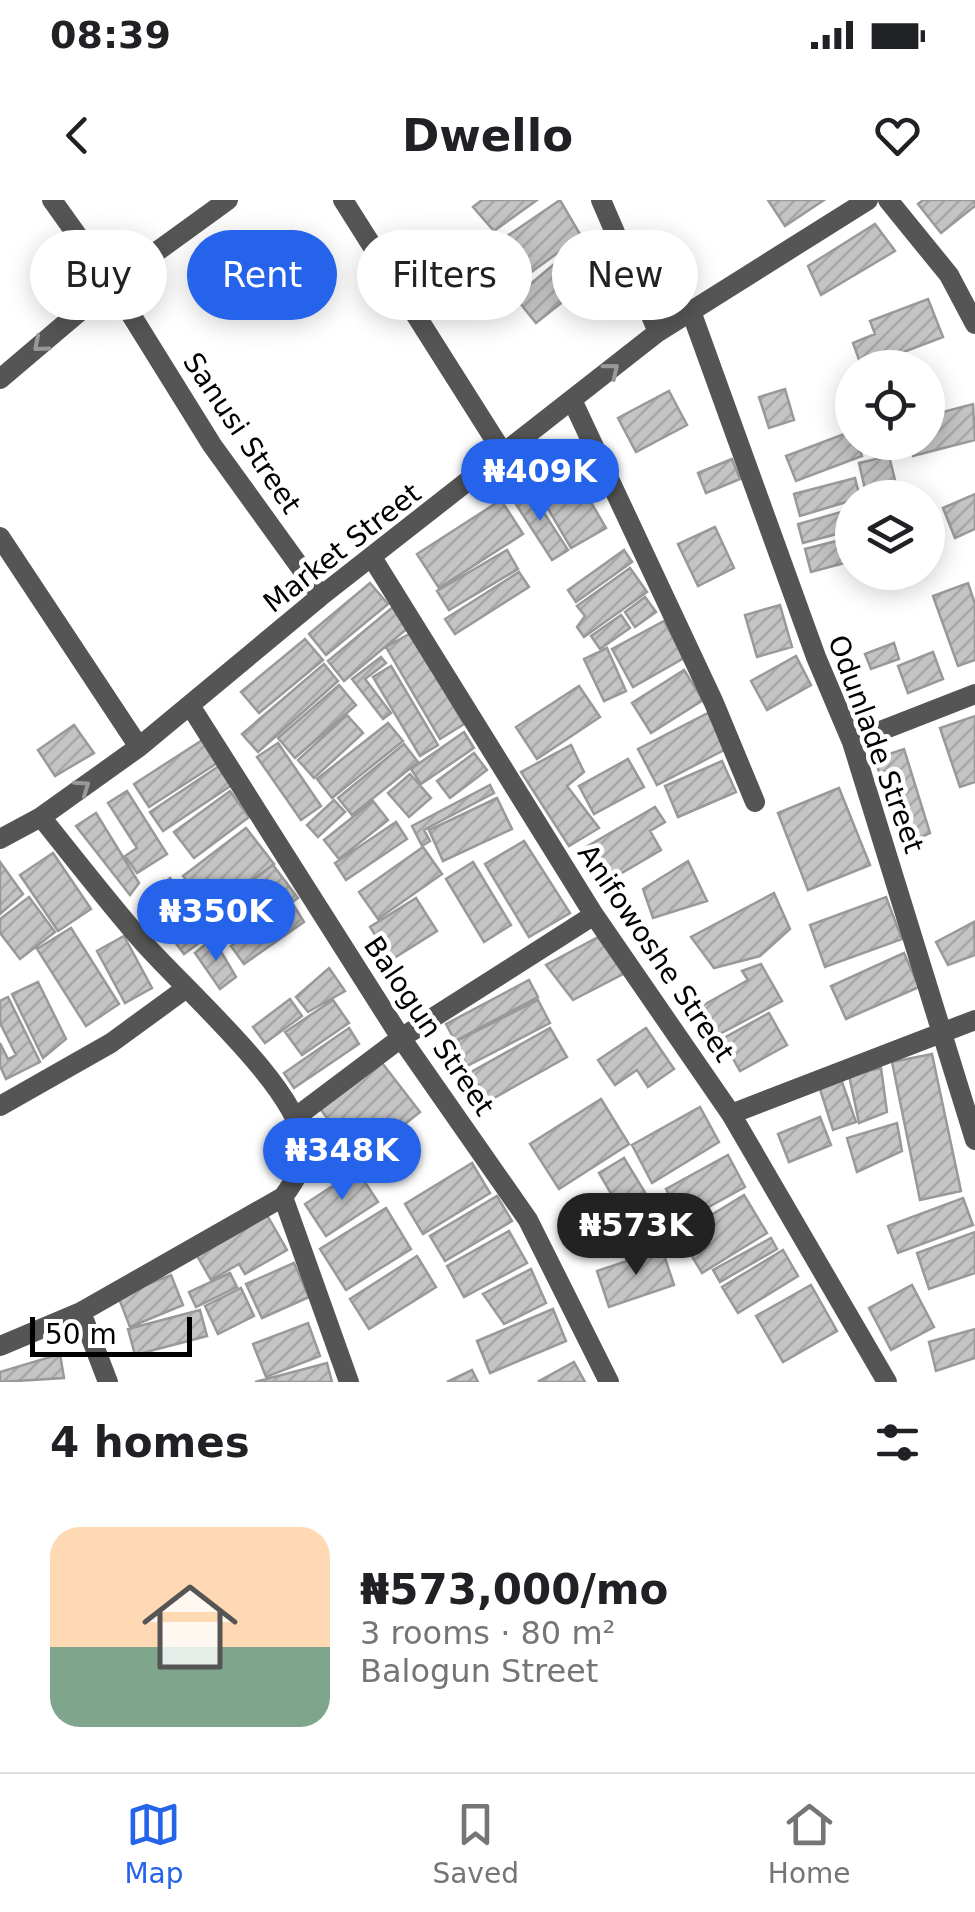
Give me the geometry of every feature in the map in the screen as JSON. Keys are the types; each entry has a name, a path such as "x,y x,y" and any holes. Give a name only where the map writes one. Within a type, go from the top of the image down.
{"street":[{"name":"Sanusi Street","path":"52,200 73,230"},
{"path":"167,244 228,200"},
{"path":"343,200 505,456"},
{"path":"601,200 658,332"},
{"name":"Market Street","path":"698,310 868,200"},
{"path":"888,200 950,275 975,324"},
{"path":"0,379 70,320"},
{"name":"Sanusi Street","path":"134,320 212,445 321,596"},
{"name":"Market Street","path":"0,839 40,817 139,747 321,596 505,456 658,332 681,320"},
{"name":"Odunlade Street","path":"694,320 816,657 852,742 975,1140"},
{"path":"573,402 714,703 754,802"},
{"path":"0,538 139,747"},
{"name":"Anifowoshe Street","path":"373,559 594,915 731,1114 887,1382"},
{"path":"852,742 975,694"},
{"name":"Balogun Street","path":"191,707 401,1038 528,1220 609,1382"},
{"path":"0,1346 80,1312 282,1197 297,1179 303,1157 296,1117 231,1031 185,989 40,817"},
{"path":"296,1117 401,1038 594,915"},
{"path":"0,1106 111,1043 185,989"},
{"path":"731,1114 975,1020"},
{"path":"282,1197 348,1382"},
{"path":"80,1312 108,1382"}],"building":[{"path":"482,200 537,200 495,230 473,207"},
{"path":"560,200 578,230 552,230 552,257 532,272 532,230 516,230"},
{"path":"768,200 824,200 785,226"},
{"path":"923,200 975,200 975,206 941,233 918,204"},
{"path":"875,224 895,251 821,295 808,266"},
{"path":"552,266 552,310 536,323 532,318 532,283"},
{"path":"928,299 943,337 909,350 856,350 853,343 875,334 870,321"},
{"path":"785,389 794,420 769,428 759,397"},
{"path":"669,391 687,425 636,452 618,418"},
{"path":"973,404 975,440 945,448 945,411"},
{"path":"835,437 835,460 851,460 796,481 786,456"},
{"path":"565,458 606,528 571,548 530,478"},
{"path":"732,459 740,479 706,493 698,473"},
{"path":"890,460 895,480 863,480 859,463"},
{"path":"835,483 835,506 800,516 794,494"},
{"path":"528,488 568,550 552,560 512,498"},
{"path":"975,494 975,529 955,538 945,507"},
{"path":"501,500 523,534 439,588 417,554"},
{"path":"835,514 835,535 803,543 798,524"},
{"path":"715,527 734,568 698,586 678,544"},
{"path":"835,541 835,566 811,572 805,549"},
{"path":"507,550 518,569 449,610 437,591"},
{"path":"624,550 632,562 576,602 568,590"},
{"path":"630,568 647,592 584,637 577,627 585,616 577,606"},
{"path":"519,572 529,587 455,634 445,619"},
{"path":"370,583 388,604 326,655 309,634"},
{"path":"968,583 975,604 975,660 958,666 933,596"},
{"path":"645,597 656,612 635,627 625,612"},
{"path":"780,605 792,647 757,657 745,615"},
{"path":"393,607 409,627 344,681 328,661"},
{"path":"621,615 630,628 600,649 591,636"},
{"path":"664,621 684,658 633,687 612,649"},
{"path":"411,633 464,724 440,739 386,647"},
{"path":"305,639 323,660 259,713 241,692"},
{"path":"894,643 899,659 871,669 865,654"},
{"path":"607,648 626,691 604,701 584,659"},
{"path":"933,652 943,679 908,693 898,666"},
{"path":"796,656 811,685 767,710 751,681"},
{"path":"381,657 386,663 365,679 391,713 383,719 352,679"},
{"path":"324,664 338,681 258,752 242,734"},
{"path":"391,666 438,745 420,756 373,677"},
{"path":"684,670 703,700 651,733 632,703"},
{"path":"339,685 356,705 295,758 278,738"},
{"path":"579,686 600,717 537,759 516,727"},
{"path":"708,713 726,749 657,785 638,749"},
{"path":"347,715 363,733 314,778 298,760"},
{"path":"975,716 975,782 960,787 940,728"},
{"path":"388,723 403,741 332,798 317,779"},
{"path":"74,725 94,753 55,776 38,750"},
{"path":"464,732 474,748 421,784 411,769"},
{"path":"204,739 219,762 149,807 134,784"},
{"path":"278,743 321,806 301,820 257,757"},
{"path":"404,744 418,762 352,815 338,798"},
{"path":"571,745 584,772 567,786 599,828 569,846 521,772"},
{"path":"904,749 930,833 908,843 874,759"},
{"path":"474,753 487,770 450,798 437,781"},
{"path":"628,759 644,787 594,814 579,786"},
{"path":"722,761 736,792 678,817 665,786"},
{"path":"219,766 232,785 163,831 150,812"},
{"path":"410,774 431,798 409,817 388,793"},
{"path":"490,785 494,793 424,830 430,841 422,846 412,826"},
{"path":"839,788 870,865 808,890 778,813"},
{"path":"127,791 167,854 137,873 125,856 137,848 108,803"},
{"path":"230,791 249,817 194,858 174,832"},
{"path":"497,798 512,829 443,861 429,830"},
{"path":"334,800 345,812 318,837 307,825"},
{"path":"373,801 388,820 339,859 324,840"},
{"path":"655,807 665,822 650,831 661,850 608,881 598,865 592,869 581,850"},
{"path":"96,813 139,883 130,895 76,826"},
{"path":"396,822 407,839 346,880 335,863"},
{"path":"246,828 274,864 210,912 183,876"},
{"path":"524,841 570,913 529,937 485,864"},
{"path":"423,847 442,874 378,919 359,892"},
{"path":"53,853 91,909 58,931 20,875"},
{"path":"688,861 707,901 653,918 643,889"},
{"path":"0,862 23,894 0,914"},
{"path":"473,862 511,925 484,942 446,879"},
{"path":"273,865 298,898 284,908 272,893 236,920 223,903"},
{"path":"170,878 211,934 184,954 143,899"},
{"path":"774,893 790,929 760,956 714,968 691,937"},
{"path":"29,897 55,932 20,959 0,933 0,919"},
{"path":"886,897 902,939 825,967 810,925"},
{"path":"416,898 437,931 391,960 370,927"},
{"path":"294,906 304,922 244,964 231,946"},
{"path":"974,922 975,955 948,965 936,942"},
{"path":"71,928 119,1004 86,1026 37,949"},
{"path":"124,936 152,988 125,1003 97,951"},
{"path":"598,937 625,973 573,1000 546,965"},
{"path":"213,938 236,977 220,989 195,953"},
{"path":"904,953 919,987 846,1019 831,986"},
{"path":"761,964 782,1001 712,1038 700,1007 748,980 742,971"},
{"path":"329,968 345,991 308,1012 296,997"},
{"path":"529,980 538,997 455,1041 446,1024"},
{"path":"38,982 66,1039 43,1058 12,994"},
{"path":"8,997 40,1062 6,1079 0,1066 0,1043 8,1059 16,1055 0,1023 0,1001"},
{"path":"290,999 302,1016 265,1043 253,1027"},
{"path":"333,1000 349,1023 302,1055 285,1032"},
{"path":"538,1000 550,1023 467,1066 455,1042"},
{"path":"769,1013 787,1045 740,1071 722,1039"},
{"path":"349,1028 359,1044 294,1088 284,1073"},
{"path":"550,1028 567,1057 487,1102 471,1072"},
{"path":"646,1028 674,1069 648,1087 637,1070 615,1085 598,1060"},
{"path":"932,1054 961,1191 920,1200 892,1062"},
{"path":"379,1059 420,1112 359,1160 318,1106"},
{"path":"881,1068 887,1112 859,1123 849,1075"},
{"path":"841,1079 856,1122 833,1130 819,1086"},
{"path":"601,1099 629,1144 559,1189 530,1144"},
{"path":"700,1107 719,1142 652,1183 632,1145"},
{"path":"820,1117 831,1145 789,1162 778,1134"},
{"path":"897,1123 902,1151 857,1172 847,1138"},
{"path":"728,1155 745,1187 683,1221 666,1189"},
{"path":"624,1158 646,1194 620,1209 599,1173"},
{"path":"472,1163 490,1193 423,1234 405,1204"},
{"path":"357,1170 378,1202 326,1236 305,1204"},
{"path":"744,1195 767,1233 702,1273 679,1235"},
{"path":"497,1196 512,1221 445,1261 430,1236"},
{"path":"963,1198 973,1225 898,1253 888,1226"},
{"path":"386,1208 411,1249 346,1290 320,1249"},
{"path":"267,1215 287,1250 245,1274 239,1264 211,1280 196,1254"},
{"path":"509,1231 527,1263 464,1297 447,1266"},
{"path":"975,1232 975,1273 929,1289 917,1253"},
{"path":"771,1238 777,1249 720,1282 713,1270"},
{"path":"662,1249 674,1285 609,1307 597,1271"},
{"path":"783,1250 798,1276 738,1313 722,1287"},
{"path":"417,1256 436,1287 369,1329 350,1299"},
{"path":"294,1263 309,1297 262,1318 246,1284"},
{"path":"531,1269 546,1303 504,1324 483,1294"},
{"path":"230,1273 237,1287 196,1307 189,1292"},
{"path":"171,1275 183,1305 130,1327 118,1296"},
{"path":"811,1285 837,1331 783,1362 756,1316"},
{"path":"912,1285 934,1327 891,1350 869,1308"},
{"path":"241,1288 254,1316 218,1334 205,1306"},
{"path":"553,1309 566,1341 490,1373 477,1341"},
{"path":"200,1310 207,1336 135,1355 128,1329"},
{"path":"308,1323 320,1356 266,1377 253,1344"},
{"path":"975,1329 975,1358 936,1371 929,1342"},
{"path":"60,1354 64,1378 0,1382 0,1372"},
{"path":"574,1362 585,1382 539,1381"},
{"path":"327,1363 332,1382 255,1382"},
{"path":"472,1370 478,1382 447,1382"}]}
